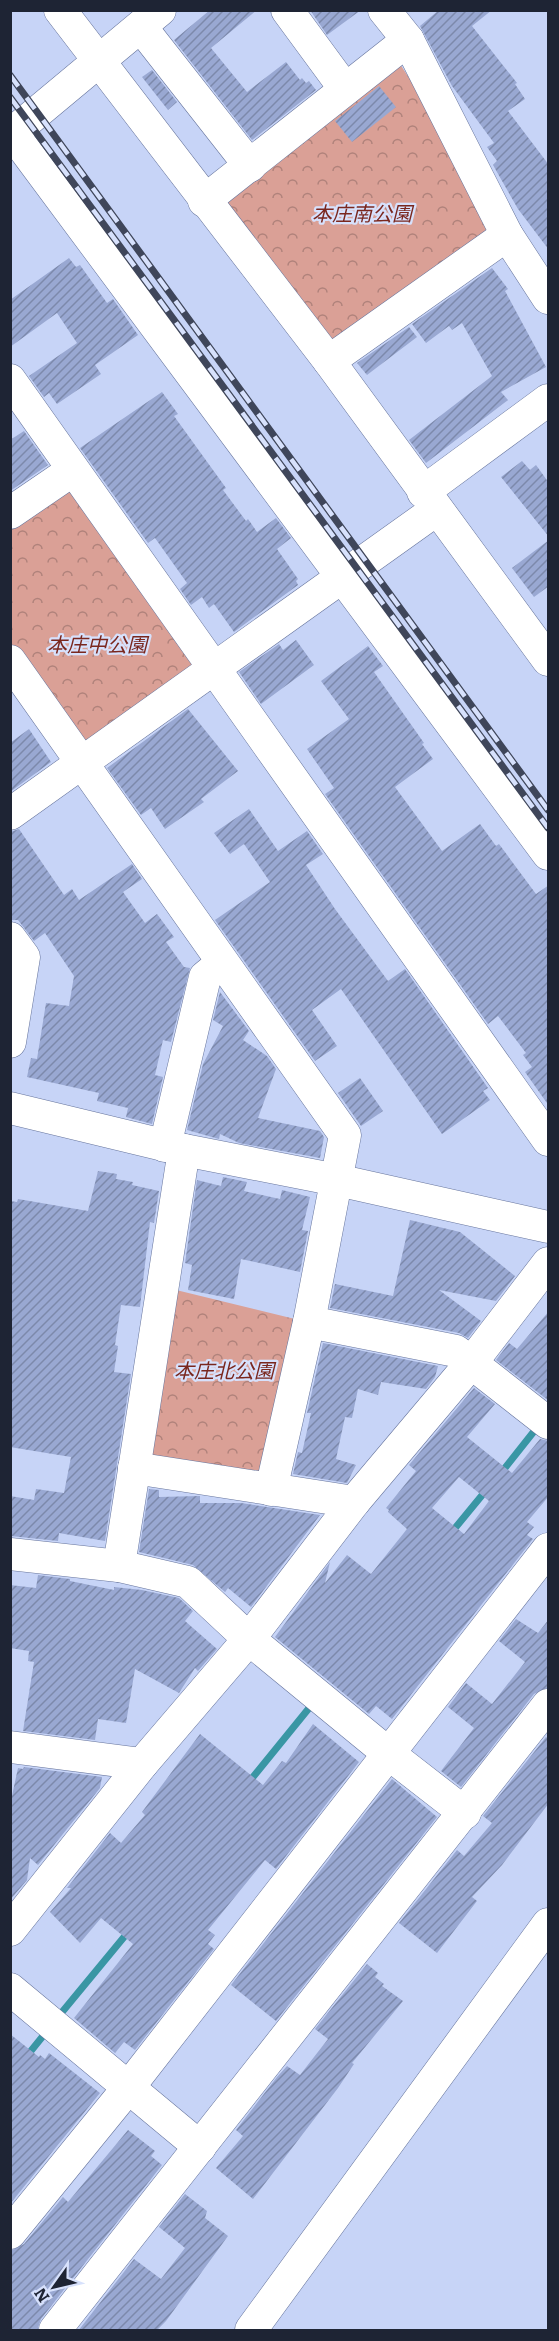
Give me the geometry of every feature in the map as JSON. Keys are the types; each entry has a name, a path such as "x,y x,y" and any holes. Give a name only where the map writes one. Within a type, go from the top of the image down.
{"street":[{"path":"60,10 204,201 329,361 549,660"},
{"path":"286,10 345,89"},
{"path":"384,10 408,40 507,235 549,298"},
{"path":"250,166 151,19 11,133 549,854"},
{"path":"204,201 408,40"},
{"path":"329,361 507,235"},
{"path":"10,380 549,1140"},
{"path":"10,814 215,670 341,576 549,400"},
{"path":"10,513 73,470"},
{"path":"10,661 345,1135 309,1322 271,1490"},
{"path":"10,938 24,957 10,1042"},
{"path":"119,1566 134,1468 174,1148 204,977 222,963"},
{"path":"10,1108 174,1148 337,1179 549,1227"},
{"path":"10,1930 142,1764 249,1638 354,1502 472,1362 549,1263"},
{"path":"309,1322 456,1351 545,1421"},
{"path":"134,1468 354,1502"},
{"path":"10,2233 128,2088 549,1549"},
{"path":"10,1554 119,1566 188,1582 249,1638 388,1754 465,1813"},
{"path":"55,2331 549,1705"},
{"path":"10,1747 142,1764"},
{"path":"251,2331 549,1924"},
{"path":"10,1989 200,2147"}],"green space":[{"name":"本庄南公園","path":"396,58 421,96 490,227 491,243 338,349 227,204 227,193"},
{"name":"本庄中公園","path":"75,488 192,655 192,668 92,743 80,743 11,643 10,524"},
{"name":"本庄北公園","path":"172,1289 299,1320 266,1482 145,1454"}],"building":[{"path":"210,10 257,10 211,48 247,92 286,62 300,80 302,78 306,83 309,81 316,90 252,140 174,40"},
{"path":"310,10 361,10 327,35"},
{"path":"439,10 492,10 472,26 517,83 515,84 525,99 508,111 549,165 549,250 518,209 493,165 497,161 487,147 494,143 452,86 420,26"},
{"path":"152,70 177,102 168,110 142,77"},
{"path":"379,86 396,107 352,142 335,121"},
{"path":"69,258 76,267 80,265 107,303 113,299 138,335 95,365 101,374 57,404 49,393 44,397 29,376 77,343 57,313 10,347 10,300"},
{"path":"492,268 508,289 505,291 546,367 501,392 508,400 426,463 409,440 492,376 462,323 452,330 449,326 426,343 412,324"},
{"path":"409,327 417,337 367,375 357,363"},
{"path":"162,392 178,414 174,416 226,488 223,490 246,521 248,519 257,532 276,518 291,538 277,549 298,579 296,581 298,585 234,632 214,604 209,608 202,597 191,605 180,589 187,583 155,538 148,543 80,448"},
{"path":"24,431 48,465 10,491 10,440"},
{"path":"522,461 530,470 536,465 549,483 549,537 501,477"},
{"path":"549,540 549,586 534,597 512,568"},
{"path":"296,640 314,665 261,704 239,672 279,644 283,650"},
{"path":"368,646 383,666 374,672 433,759 395,787 442,851 480,824 496,846 499,844 536,894 549,885 549,1106 525,1072 532,1067 523,1055 526,1053 498,1016 488,1024 325,794 334,788 307,749 349,719 321,681"},
{"path":"188,709 238,771 201,799 204,802 165,829 151,808 141,815 107,768"},
{"path":"29,729 51,762 10,792 10,743"},
{"path":"249,809 278,851 307,831 323,854 306,865 335,909 388,981 405,969 488,1088 483,1091 490,1100 442,1134 341,989 312,1010 337,1046 315,1061 215,920 270,882 244,844 230,854 214,833"},
{"path":"19,829 64,895 72,889 79,900 132,864 142,879 123,892 145,923 157,914 174,937 166,942 184,967 190,968 171,1042 163,1040 155,1075 163,1077 152,1124 126,1117 128,1108 97,1101 99,1093 27,1077 31,1058 37,1059 46,1003 69,1006 74,976 45,933 34,941 18,920 10,920 10,832"},
{"path":"220,992 249,1031 243,1040 267,1056 276,1069 258,1118 320,1131 324,1137 320,1158 239,1143 220,1134 219,1139 187,1130 203,1064 223,1026 213,1020"},
{"path":"360,1078 383,1111 361,1126 338,1093"},
{"path":"98,1171 117,1174 116,1179 159,1191 154,1223 150,1222 140,1307 121,1305 115,1345 118,1346 114,1372 131,1374 105,1541 59,1533 58,1541 11,1536 10,1496 34,1500 36,1489 64,1493 71,1457 10,1447 10,1201 17,1202 18,1199 88,1211"},
{"path":"223,1177 247,1182 244,1191 280,1199 282,1190 310,1197 302,1230 308,1231 300,1272 241,1259 234,1299 188,1290 192,1265 185,1263 197,1180 221,1186"},
{"path":"410,1220 460,1232 515,1276 496,1301 439,1290 481,1321 468,1338 459,1333 330,1308 335,1284 393,1296"},
{"path":"549,1311 549,1401 496,1360 509,1343 517,1349"},
{"path":"323,1343 438,1366 435,1377 426,1389 381,1382 378,1395 358,1389 352,1418 345,1417 336,1459 356,1465 347,1483 293,1474 298,1452 302,1453 311,1413 307,1413"},
{"path":"474,1388 495,1404 467,1437 512,1473 540,1439 549,1441 549,1496 527,1522 534,1527 527,1535 533,1539 392,1719 376,1706 369,1714 275,1637 330,1562 325,1583 347,1555 371,1574 407,1529 386,1508 416,1471 409,1465","holes":["459,1477 489,1501 464,1534 432,1508"]},
{"path":"149,1489 159,1490 159,1497 200,1496 200,1503 241,1503 320,1515 251,1607 228,1588 225,1592 193,1565 139,1552"},
{"path":"38,1575 70,1579 70,1581 114,1590 114,1587 142,1590 179,1598 193,1611 185,1621 217,1649 198,1671 195,1668 179,1693 135,1669 126,1723 98,1719 95,1740 23,1731 34,1662 28,1661 29,1651 10,1648 10,1585 36,1588"},
{"path":"516,1619 538,1633 549,1619 549,1687 534,1694 461,1787 441,1771 474,1728 448,1707 466,1683 492,1704 525,1662 499,1641"},
{"path":"313,1724 359,1762 276,1869 265,1860 208,1930 215,1935 208,1944 214,1949 135,2050 124,2042 115,2053 74,2018 133,1944 101,1918 80,1943 50,1912 71,1888 67,1888 110,1833 121,1843 145,1815 142,1812 200,1734 263,1785 282,1761 286,1763"},
{"path":"546,1737 549,1739 549,1803 502,1865 472,1897 477,1901 437,1953 399,1923 457,1850 464,1856 492,1823 483,1816"},
{"path":"24,1767 102,1777 100,1788 38,1865 30,1858 27,1880 10,1900 10,1805 18,1768 23,1769"},
{"path":"392,1779 437,1817 276,2021 231,1985"},
{"path":"367,1964 378,1973 375,1977 384,1984 382,1986 403,2001 352,2063 354,2064 338,2088 253,2199 216,2168 243,2136 236,2130 277,2077 287,2066 300,2075 328,2039 315,2029"},
{"path":"10,2034 39,2057 40,2055 45,2059 49,2053 100,2093 10,2204"},
{"path":"128,2130 155,2151 151,2156 162,2165 41,2319 37,2331 10,2331 10,2251 24,2244 63,2197 68,2202"},
{"path":"185,2194 207,2211 205,2218 228,2236 166,2321 156,2331 78,2331 134,2259 161,2279 185,2248 159,2227"}],"waterway":[{"path":"501,1473 539,1425"},
{"path":"451,1533 488,1488"},
{"path":"249,1782 314,1702"},
{"path":"58,2017 129,1931"},
{"path":"26,2057 47,2031"}],"railway":[{"path":"10,75 548,810"},
{"path":"10,97 548,828"}]}
